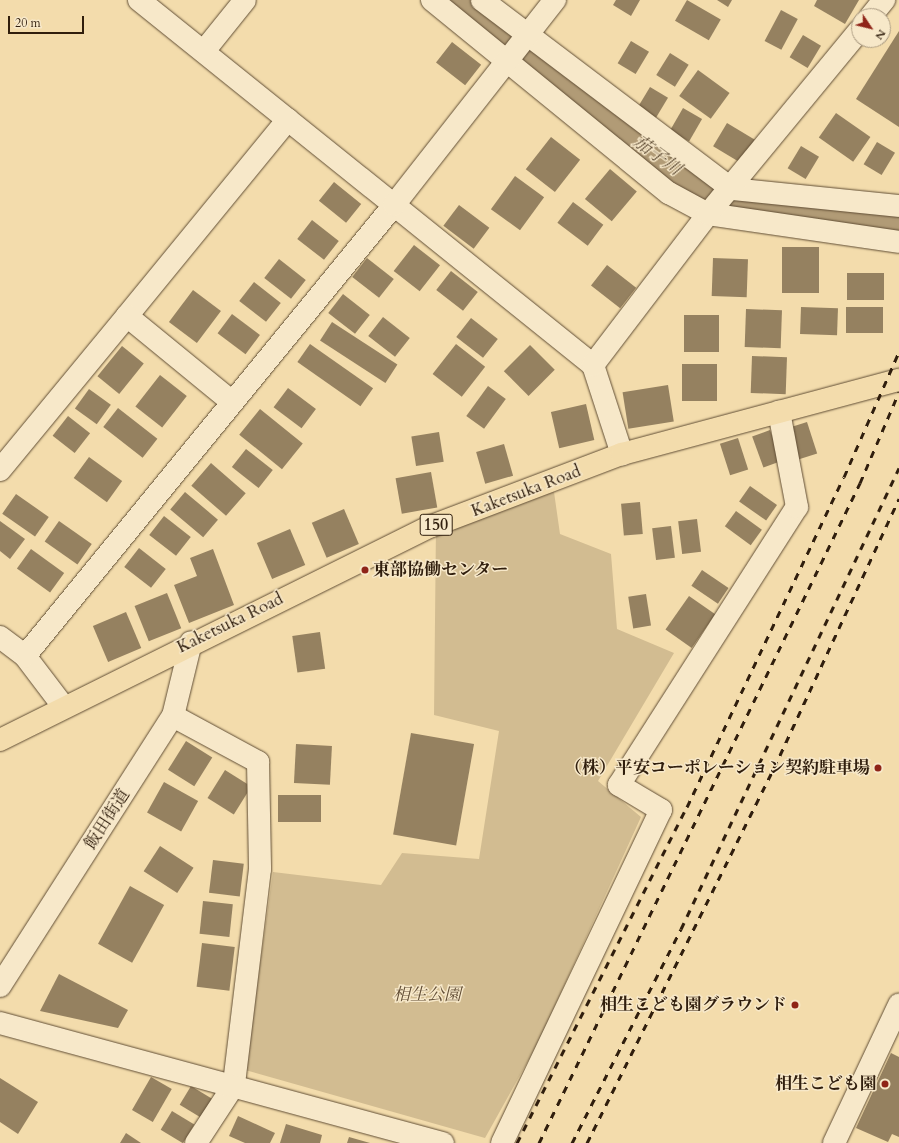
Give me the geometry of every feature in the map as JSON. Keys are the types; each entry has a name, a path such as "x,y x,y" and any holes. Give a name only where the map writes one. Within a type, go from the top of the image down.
{"highway":[{"name":"Kaketsuka Road","path":"0,740 63,706 191,642 432,526 622,454 899,380"}],"street":[{"path":"139,0 593,365 622,454"},
{"path":"204,51 245,0"},
{"path":"432,0 669,193 708,214 899,242"},
{"path":"482,0 526,35 732,189 899,206"},
{"path":"26,656 231,401 394,205 555,0"},
{"path":"878,8 884,0"},
{"path":"593,365 708,214 732,189 851,41"},
{"path":"0,470 288,119"},
{"path":"127,316 231,401"},
{"path":"502,1143 661,810 619,785 797,507 779,412"},
{"path":"0,637 26,656 63,706"},
{"name":"飯田街道","path":"0,986 173,716 191,642"},
{"path":"173,716 258,762 260,869 234,1085 196,1143"},
{"path":"834,1143 899,1005"},
{"path":"0,1023 234,1085 402,1136 443,1143"}],"green space":[{"name":"相生公園","path":"553,485 560,534 611,554 617,629 674,653 598,781 641,817 538,1043 485,1138 245,1070 273,872 381,885 402,853 479,859 499,731 434,715 436,525"}],"building":[{"path":"616,0 640,0 631,16 613,5"},
{"path":"687,0 721,20 709,40 675,21"},
{"path":"717,0 732,0 728,7"},
{"path":"817,0 859,0 854,8 851,8 851,14 845,24 814,6"},
{"path":"781,10 798,19 781,50 765,41"},
{"path":"899,31 899,127 856,99 888,48 891,48 891,44"},
{"path":"803,35 821,46 808,68 790,57"},
{"path":"631,41 649,52 636,74 618,63"},
{"path":"452,42 481,65 465,85 436,62"},
{"path":"670,53 689,65 675,87 656,75"},
{"path":"698,70 730,93 711,119 679,96"},
{"path":"650,87 668,98 655,120 637,109"},
{"path":"683,108 702,119 689,142 670,131"},
{"path":"836,113 870,137 853,162 819,138"},
{"path":"727,123 755,140 741,163 713,146"},
{"path":"551,137 580,160 555,192 526,169"},
{"path":"877,142 895,153 882,175 864,164"},
{"path":"801,146 819,157 806,179 788,168"},
{"path":"610,169 637,191 612,221 585,199"},
{"path":"515,176 544,197 520,230 491,209"},
{"path":"334,182 361,204 346,223 319,201"},
{"path":"573,202 603,225 588,246 557,223"},
{"path":"459,205 489,228 474,249 443,226"},
{"path":"312,220 339,241 324,260 297,239"},
{"path":"414,245 440,265 420,291 394,271"},
{"path":"782,247 819,247 819,293 782,293"},
{"path":"367,258 394,279 379,298 352,277"},
{"path":"713,258 748,259 747,297 712,296"},
{"path":"279,259 306,280 291,299 264,278"},
{"path":"607,265 636,288 620,308 591,285"},
{"path":"451,271 478,292 463,311 436,290"},
{"path":"847,273 884,273 884,300 847,300"},
{"path":"254,282 281,303 266,322 239,301"},
{"path":"193,290 221,311 197,343 169,322"},
{"path":"343,294 370,315 355,334 328,313"},
{"path":"801,307 838,308 837,335 800,334"},
{"path":"846,307 883,307 883,333 846,333"},
{"path":"746,309 782,310 781,348 745,347"},
{"path":"232,314 260,335 246,354 218,333"},
{"path":"684,315 719,315 719,352 684,352"},
{"path":"383,317 410,338 395,357 368,336"},
{"path":"471,318 498,339 483,358 456,337"},
{"path":"332,322 397,364 385,383 320,340"},
{"path":"310,344 373,388 360,406 297,362"},
{"path":"456,344 485,367 462,397 433,374"},
{"path":"530,345 555,370 529,396 504,371"},
{"path":"122,346 144,364 119,394 97,376"},
{"path":"752,356 787,357 786,394 751,393"},
{"path":"682,364 717,364 717,401 682,401"},
{"path":"160,375 187,396 162,427 135,407"},
{"path":"668,385 674,422 628,429 623,392"},
{"path":"488,386 506,399 484,429 466,416"},
{"path":"288,388 316,409 302,428 274,407"},
{"path":"89,389 111,405 97,424 75,408"},
{"path":"586,404 594,440 559,448 551,412"},
{"path":"118,408 157,439 143,458 103,427"},
{"path":"260,409 303,444 282,469 239,435"},
{"path":"68,416 90,433 75,453 53,436"},
{"path":"807,422 817,453 799,459 789,428"},
{"path":"770,430 781,461 763,468 752,436"},
{"path":"439,432 444,462 416,466 411,436"},
{"path":"738,438 748,469 730,475 720,444"},
{"path":"504,444 513,476 485,484 476,452"},
{"path":"246,449 273,470 259,488 232,467"},
{"path":"89,457 122,481 107,502 74,478"},
{"path":"211,463 246,493 226,516 191,486"},
{"path":"431,472 437,507 402,514 396,478"},
{"path":"750,486 777,505 766,520 739,502"},
{"path":"185,492 218,520 203,537 170,510"},
{"path":"16,494 49,517 35,537 2,514"},
{"path":"640,502 643,534 624,536 621,504"},
{"path":"344,509 359,544 327,558 312,523"},
{"path":"736,511 762,530 751,545 725,526"},
{"path":"164,516 191,537 176,556 149,535"},
{"path":"697,519 701,552 682,554 678,521"},
{"path":"0,521 25,539 10,559 0,551"},
{"path":"59,521 92,544 77,564 45,541"},
{"path":"671,526 675,558 656,560 652,528"},
{"path":"290,529 305,565 272,579 257,543"},
{"path":"139,548 166,569 151,588 124,567"},
{"path":"31,549 64,573 50,593 17,568"},
{"path":"213,549 234,605 189,623 174,585 197,576 190,558"},
{"path":"702,570 729,588 718,604 691,586"},
{"path":"167,593 181,628 149,641 135,606"},
{"path":"646,594 651,626 633,628 628,597"},
{"path":"689,596 715,614 692,648 665,630"},
{"path":"126,612 141,648 108,662 93,626"},
{"path":"320,632 325,669 297,673 292,636"},
{"path":"411,733 474,744 456,846 393,834"},
{"path":"186,741 212,757 194,786 168,770"},
{"path":"296,744 332,746 330,785 294,783"},
{"path":"225,770 251,786 234,814 208,798"},
{"path":"164,782 198,801 181,832 147,813"},
{"path":"278,795 321,795 321,822 278,822"},
{"path":"160,846 194,868 177,893 144,871"},
{"path":"213,860 244,864 240,897 209,893"},
{"path":"130,886 164,905 132,963 98,944"},
{"path":"203,901 233,904 229,937 200,934"},
{"path":"202,943 235,947 229,991 197,987"},
{"path":"59,974 128,1010 118,1028 40,1011"},
{"name":"相生こども園","path":"891,1053 899,1057 899,1137 892,1134 888,1142 856,1128"},
{"path":"151,1077 172,1089 153,1122 132,1110"},
{"path":"0,1078 38,1102 18,1134 0,1122"},
{"path":"191,1086 213,1099 202,1118 180,1105"},
{"path":"172,1111 194,1124 183,1143 161,1130"},
{"path":"238,1116 275,1133 270,1143 245,1143 229,1136"},
{"path":"286,1124 322,1135 320,1143 280,1143"},
{"path":"126,1133 141,1143 120,1143"},
{"path":"349,1137 370,1143 347,1143"}],"waterway":[{"name":"茄子川","path":"453,0 524,58 702,189 740,202 899,226"}],"railway":[{"path":"517,1143 687,807 844,477 899,352"},
{"path":"539,1143 860,483 899,392"},
{"path":"572,1143 681,929 899,468"},
{"path":"587,1143 774,768 899,499"}],"place":[{"name":"東部協働センター","path":"365,570"},
{"name":"（株）平安コーポレーション契約駐車場","path":"878,768"},
{"name":"相生こども園グラウンド","path":"795,1005"},
{"name":"相生こども園","path":"885,1084"}]}
